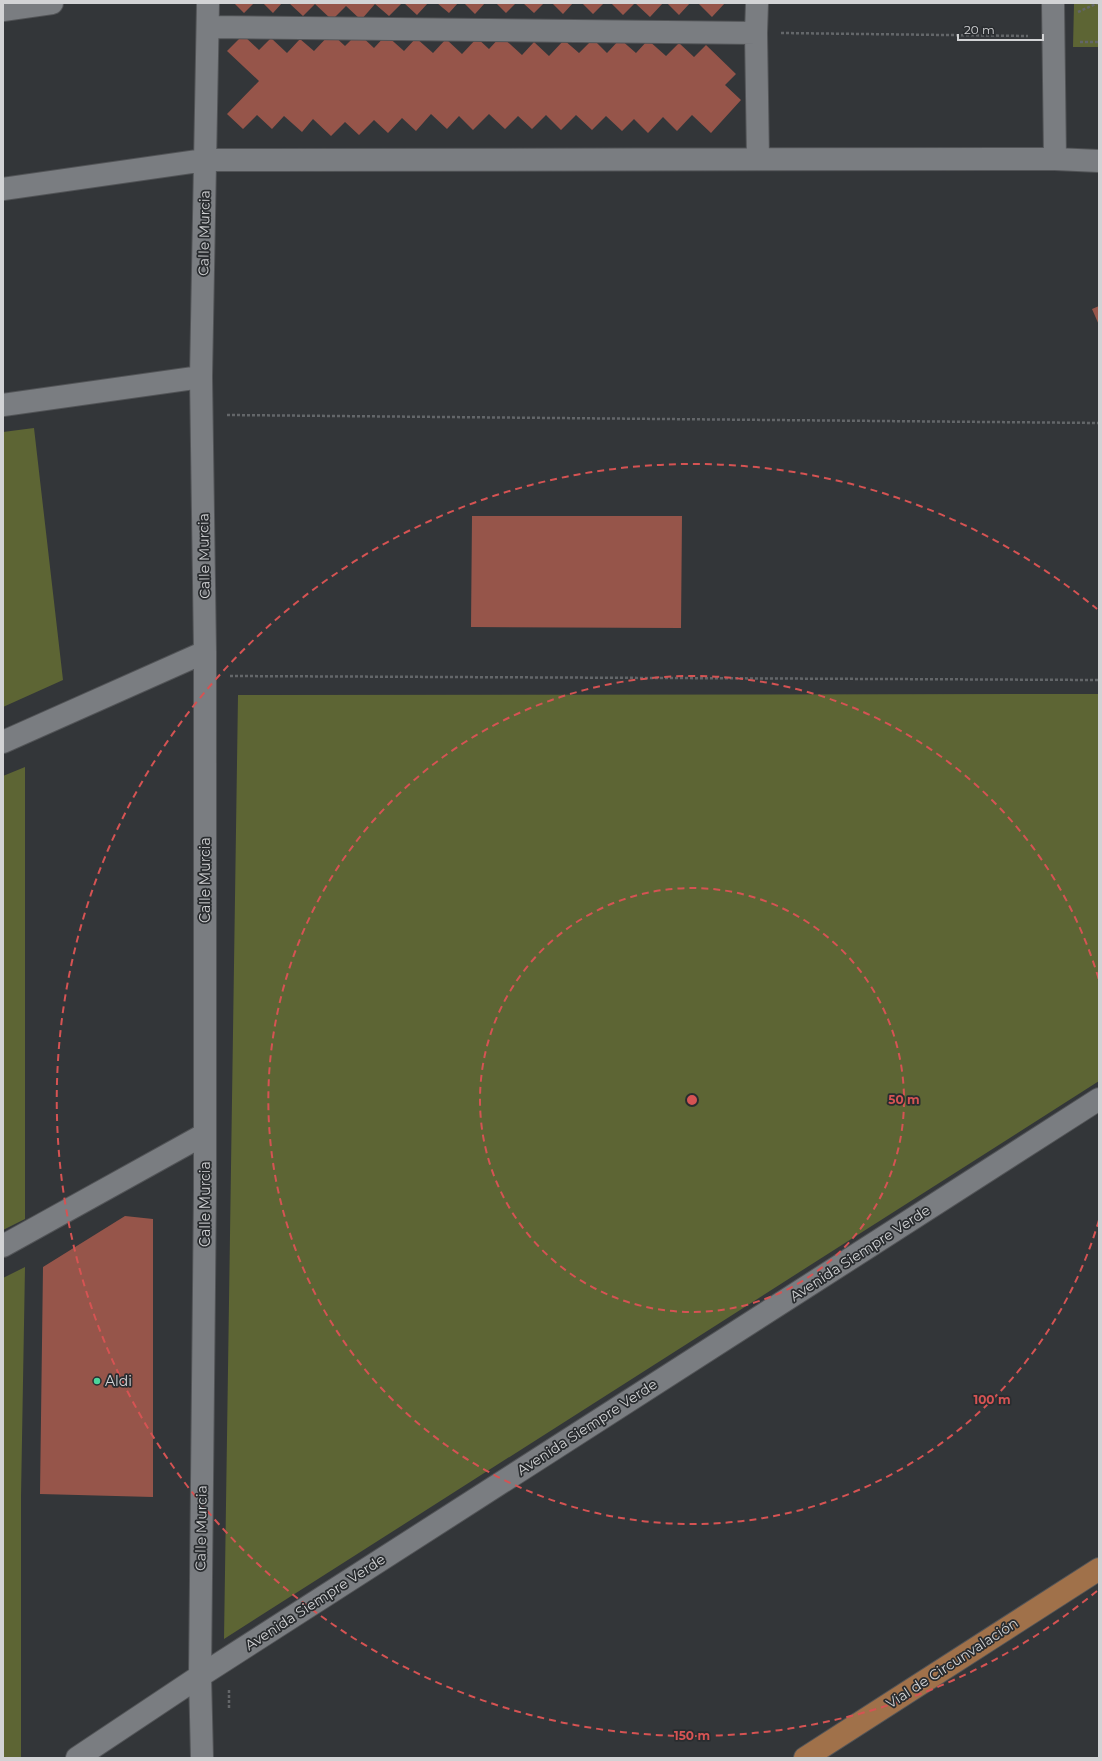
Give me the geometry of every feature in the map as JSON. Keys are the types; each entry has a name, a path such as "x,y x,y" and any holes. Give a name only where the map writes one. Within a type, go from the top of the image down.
{"main road":[{"name":"Vial de Circunvalación","path":"805,1758 1099,1569"}],"street":[{"path":"3,10 52,3"},
{"name":"Calle Murcia","path":"202,1758 200,1676 205,1134 205,652 201,377 208,3"},
{"path":"757,3 758,159"},
{"path":"1053,3 1054,159"},
{"path":"208,27 756,33"},
{"path":"3,190 205,160 1054,159 1099,161"},
{"path":"3,405 201,377"},
{"path":"3,742 205,652"},
{"name":"Avenida Siempre Verde","path":"78,1758 200,1676 1099,1100"},
{"path":"3,1246 205,1134"}],"path":[{"path":"756,33 1053,36"},
{"path":"202,415 1099,423"},
{"path":"204,676 1099,680"}],"green space":[{"path":"1099,3 1099,47 1073,47 1074,4"},
{"path":"34,428 63,680 3,707 3,432"},
{"path":"1099,694 1099,1081 224,1639 238,695"},
{"path":"25,767 25,1219 3,1230 3,776"},
{"path":"25,1267 21,1497 21,1758 3,1758 3,1278"}],"building":[{"path":"234,3 254,3 244,13"},
{"path":"263,3 282,3 273,13"},
{"path":"289,3 402,3 389,16 375,4 361,20 346,6 332,20 315,4 303,16"},
{"path":"404,3 428,3 417,15"},
{"path":"437,3 458,3 449,13"},
{"path":"464,3 485,3 475,14"},
{"path":"496,3 516,3 506,13"},
{"path":"523,3 544,3 534,13"},
{"path":"552,3 573,3 563,14"},
{"path":"582,3 604,3 593,14"},
{"path":"611,3 635,3 623,15"},
{"path":"635,3 663,3 650,17"},
{"path":"667,3 690,3 679,15"},
{"path":"698,3 725,3 712,17"},
{"path":"331,33 345,46 358,33 374,48 386,35 404,51 416,38 433,53 446,39 462,54 477,38 489,49 501,36 522,55 534,42 549,56 564,40 579,53 593,39 607,53 620,39 636,53 648,40 666,56 679,43 694,57 706,45 736,74 725,85 741,100 711,133 692,115 677,131 663,117 648,133 634,119 622,131 606,116 592,130 576,115 561,130 546,115 532,129 518,116 505,129 489,114 473,130 459,116 447,129 431,114 416,131 402,118 388,133 374,120 359,135 345,122 331,136 313,119 302,132 284,116 272,129 257,115 243,129 227,114 259,81 227,51 243,35 259,50 271,38 287,53 300,39 314,51"},
{"path":"1099,306 1099,325 1092,309"},
{"path":"472,516 682,516 681,628 471,627"},
{"name":"Aldi","path":"125,1216 153,1219 153,1497 40,1494 43,1267"}],"place":[{"name":"Aldi","path":"97,1381"}]}
